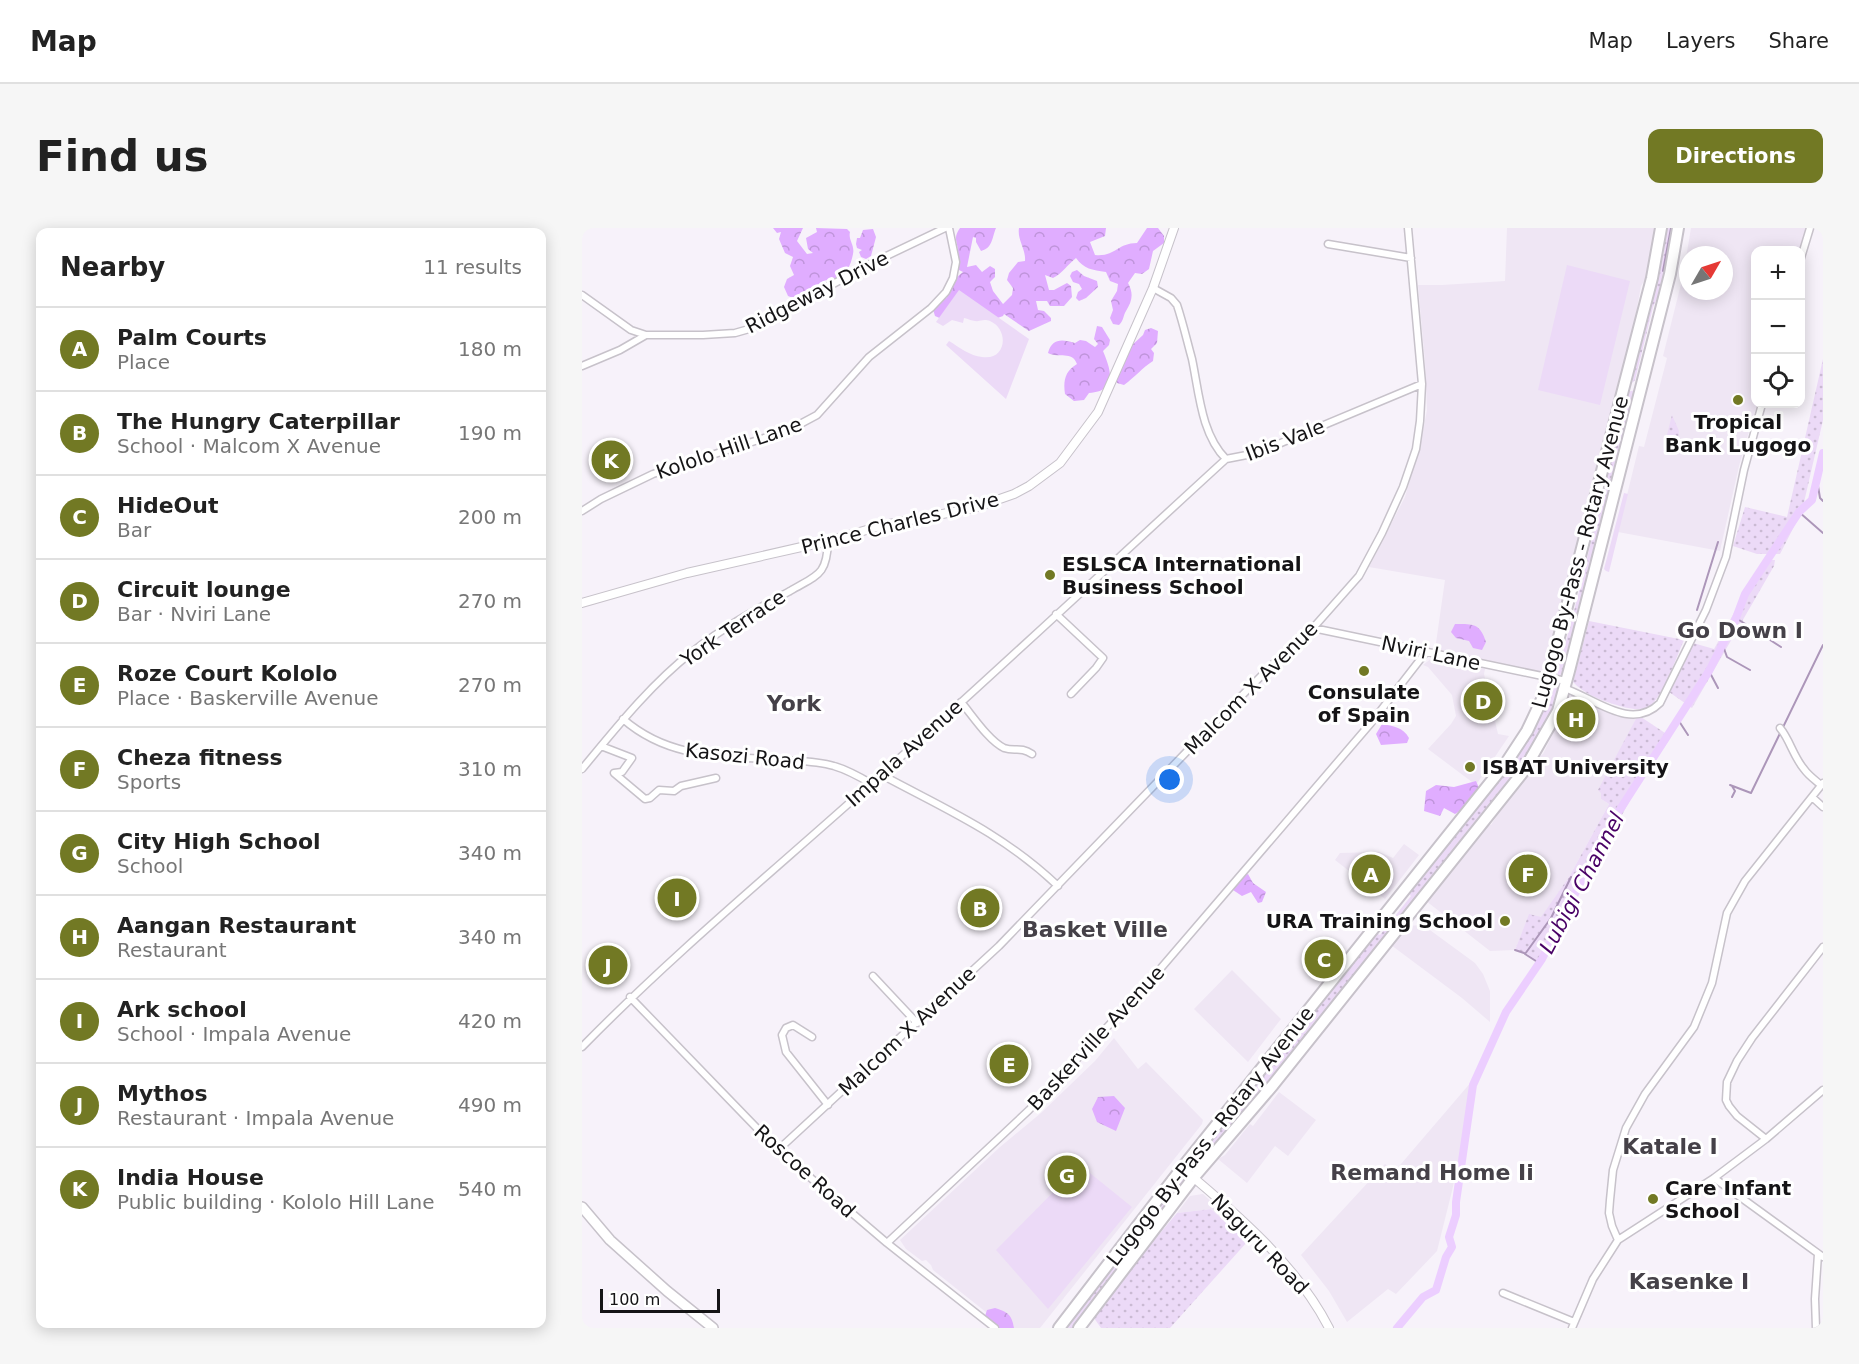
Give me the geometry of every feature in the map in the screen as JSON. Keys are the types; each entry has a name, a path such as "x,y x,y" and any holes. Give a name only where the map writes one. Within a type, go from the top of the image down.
{"main road":[{"name":"Lugogo By-Pass - Rotary Avenue","path":"1059,1328 1182,1168 1506,764 1538,711 1549,678 1625,385 1652,278 1661,228"},
{"name":"Lugogo By-Pass - Rotary Avenue","path":"1079,1328 1194,1177 1273,1085 1523,772 1558,711 1671,274 1678,228"},
{"path":"1625,385 1632,388 1641,387"},
{"path":"582,1207 610,1240 713,1328"}],"street":[{"name":"Ridgeway Drive","path":"582,366 620,350 646,335 703,335 735,333 749,329 868,265 947,228"},
{"name":"Kololo Hill Lane","path":"582,511 601,499 653,474 789,430 817,415 869,357 931,308 946,292 953,278 956,261 947,228"},
{"name":"Prince Charles Drive","path":"582,603 687,573 828,541 884,525 974,508 1014,494 1046,475 1073,447 1098,412 1153,288 1174,228"},
{"name":"Malcom X Avenue","path":"778,1150 969,975 1278,659 1312,628 1359,576 1403,487 1416,449 1420,421 1422,384 1408,228"},
{"path":"1805,246 1810,228"},
{"path":"1328,244 1411,258"},
{"name":"Ibis Vale","path":"1153,288 1171,298 1177,305 1192,358 1205,419 1218,451 1226,459 1257,453 1422,384"},
{"path":"582,295 631,330 646,335"},
{"name":"Nviri Lane","path":"1312,628 1549,678 1565,684 1599,705 1631,715 1642,714 1660,703 1706,610 1726,557 1744,470 1761,408"},
{"name":"Impala Avenue","path":"582,1047 685,947 882,775 1226,459"},
{"name":"York Terrace","path":"582,769 623,719 692,651 818,575 826,563 828,541"},
{"path":"1056,614 1103,658 1071,694"},
{"name":"Baskerville Avenue","path":"888,1243 1029,1110 1143,989 1371,723 1426,652"},
{"path":"961,702 994,741 1003,747 1025,749 1032,754"},
{"name":"Kasozi Road","path":"623,719 648,738 688,752 822,763 847,770 872,784"},
{"path":"1618,1240 1612,1226 1610,1200 1613,1170 1626,1128 1645,1094 1694,1027 1712,983 1727,913 1745,881 1822,784 1803,768 1780,728"},
{"path":"601,746 632,758 622,771 614,773 645,799 650,798 659,790 674,791 681,786 716,778"},
{"path":"882,775 979,825 1010,845 1058,886"},
{"path":"1812,797 1823,807"},
{"path":"1766,1139 1737,1116 1729,1106 1726,1100 1727,1082 1752,1038 1823,947"},
{"path":"873,976 917,1023"},
{"name":"Roscoe Road","path":"630,998 778,1150 888,1243 995,1328"},
{"path":"812,1036 793,1026 786,1028 782,1035 786,1052 828,1105"},
{"path":"1503,1293 1573,1325 1593,1279 1618,1240 1714,1178 1766,1139 1823,1090"},
{"name":"Naguru Road","path":"1182,1168 1242,1221 1284,1263 1305,1289 1329,1328"},
{"path":"1714,1178 1821,1256 1815,1299 1816,1328"}],"shaded area":[{"path":"1507,228 1655,228 1646,278 1641,286 1626,368 1548,667 1536,672 1435,650 1445,580 1369,567 1405,497 1427,410 1418,285 1505,281"},
{"path":"1666,228 1674,228 1662,288 1653,307 1635,380 1632,383 1646,317 1664,252"},
{"path":"1691,228 1807,228 1801,246 1751,246 1751,408 1756,408 1739,466 1720,551 1618,532 1639,446 1644,447 1667,358 1663,356 1679,292 1679,300 1733,300 1733,246 1688,246"},
{"path":"1567,265 1630,281 1600,405 1538,390"},
{"path":"959,290 1029,339 1006,399 946,345 949,341 973,355 990,357 1000,350 1003,344 1001,331 996,325 988,320 975,321 964,318 963,323 952,320 943,326 936,322"},
{"path":"1823,359 1823,420 1802,511 1780,554 1757,554 1733,546 1745,507 1787,517"},
{"path":"1636,390 1575,637 1567,650 1562,674 1559,675 1557,673 1585,568 1626,392"},
{"path":"1672,415 1679,431 1677,454 1663,451"},
{"path":"1624,493 1628,494 1609,572 1604,569"},
{"path":"1768,560 1775,560 1774,566 1692,708 1669,692 1693,643 1714,649 1755,575"},
{"path":"1589,621 1684,640 1663,689 1652,705 1638,709 1621,706 1592,696 1573,682"},
{"path":"1432,658 1485,669 1484,674 1498,734 1509,736 1476,785 1428,749 1456,716 1452,695 1428,667 1423,665"},
{"path":"1554,685 1561,685 1557,698 1546,722 1511,780 1196,1171 1189,1169 1188,1167 1339,982 1376,933 1380,935 1411,896 1408,893 1510,768 1544,710"},
{"path":"1571,696 1625,718 1638,715 1601,793 1601,799 1609,804 1569,877 1541,918 1529,915 1515,950 1490,951 1421,897 1485,821 1491,825 1529,764 1543,754"},
{"path":"1638,715 1671,737 1637,788 1539,963 1526,953 1515,950 1529,914 1541,917 1569,877 1609,804 1601,799 1601,793 1598,790"},
{"path":"1404,844 1419,855 1385,899 1335,860 1340,853 1379,852 1393,858"},
{"path":"1423,925 1475,963 1483,974 1490,991 1490,1022 1391,945 1406,926"},
{"path":"1232,970 1281,1019 1248,1062 1194,1009"},
{"path":"1114,1038 1138,1069 1146,1062 1203,1120 1202,1124 1040,1328 1006,1328 933,1270 926,1260 922,1261 906,1249 900,1240 1000,1147 1041,1113 1095,1061"},
{"path":"1472,1081 1466,1125 1437,1251 1396,1294 1388,1289 1347,1322 1329,1291 1301,1255 1385,1164 1395,1171"},
{"path":"1279,1092 1316,1120 1288,1156 1275,1146 1247,1183 1218,1159 1225,1155 1250,1124 1253,1126"},
{"path":"1080,1165 1132,1207 1048,1309 996,1250"},
{"path":"1184,1176 1188,1180 1072,1328 1062,1328 1160,1202"},
{"path":"1203,1194 1244,1232 1241,1237 1211,1209 1177,1213 1190,1196"},
{"path":"1211,1209 1247,1242 1170,1328 1101,1328 1094,1318 1123,1277 1177,1213"}],"green space":[{"path":"773,228 803,228 797,241 807,254 813,253 808,249 806,238 817,232 816,228 847,229 850,232 853,251 849,266 839,278 824,281 793,298 788,296 784,287 787,279 794,275 790,266 793,257 785,253 779,239 781,232 777,233"},
{"path":"960,228 996,228 990,245 985,250 981,251 976,238 973,237 967,267 976,265 982,272 990,266 995,269 995,277 990,282 993,291 1003,304 1012,295 1013,288 1007,280 1009,273 1018,262 1025,261 1019,228 1106,228 1105,236 1090,242 1095,255 1108,254 1125,245 1137,243 1147,228 1158,228 1164,236 1164,243 1153,251 1149,269 1142,274 1135,273 1128,283 1132,294 1131,301 1119,325 1113,324 1110,318 1113,310 1111,301 1118,284 1110,281 1106,272 1082,265 1076,258 1053,278 1045,275 1049,290 1054,290 1067,283 1071,286 1072,297 1064,306 1050,306 1047,301 1036,301 1038,310 1044,311 1051,321 1029,331 1004,314 995,319 983,311 944,320 935,316 931,303 937,299 947,298 945,287 963,272 959,270 956,239"},
{"path":"873,229 876,237 871,256 866,259 861,257 859,252 862,250 857,248 857,238 860,238 863,230"},
{"path":"1077,270 1084,276 1097,281 1098,287 1079,301 1076,298 1082,289 1079,284 1073,282 1070,276"},
{"path":"1097,326 1102,327 1110,340 1109,345 1103,351 1110,378 1105,388 1089,393 1084,400 1074,401 1065,394 1064,385 1067,373 1077,364 1075,360 1069,356 1048,353 1052,345 1058,341 1075,343 1080,340 1095,347 1098,344 1094,339"},
{"path":"1151,328 1158,331 1157,343 1151,349 1154,353 1153,361 1124,385 1117,383 1113,371 1128,355 1130,347 1143,335 1145,330"},
{"path":"1455,624 1478,628 1486,642 1482,650 1473,648 1469,641 1456,638 1451,632"},
{"path":"1382,724 1404,731 1409,738 1407,743 1381,745 1376,734"},
{"path":"1476,781 1479,788 1471,804 1455,814 1444,808 1440,816 1424,811 1426,791 1436,785 1454,787"},
{"path":"1248,874 1253,883 1266,892 1262,902 1258,903 1251,892 1242,896 1233,890 1242,876"},
{"path":"1114,1096 1125,1108 1116,1131 1097,1122 1092,1109 1098,1097"},
{"path":"995,1308 1009,1315 1014,1328 999,1328 985,1316 987,1310"}],"waterway":[{"path":"1663,271 1671,228"},
{"name":"Lubigi Channel","path":"1397,1328 1423,1297 1436,1290 1446,1257 1452,1247 1449,1237 1456,1215 1473,1085 1506,1012 1542,959 1610,825 1709,671 1736,618 1745,594 1799,512 1812,500 1823,453"},
{"path":"1817,480 1820,498 1823,501"},
{"path":"1799,512 1823,533"},
{"path":"1697,610 1718,542"},
{"path":"1736,618 1781,647"},
{"path":"1722,643 1727,657 1750,670"},
{"path":"1730,785 1751,793 1823,645"},
{"path":"1709,671 1718,688"},
{"path":"1677,718 1688,735"},
{"path":"1732,786 1735,791 1732,797"},
{"path":"1542,959 1539,963 1525,954 1551,918 1571,877"},
{"path":"1515,950 1524,953"}],"place":[{"name":"Tropical Bank Lugogo","path":"1738,400"},
{"name":"India House","path":"611,460"},
{"name":"ESLSCA International Business School","path":"1050,575"},
{"name":"Consulate of Spain","path":"1364,671"},
{"name":"Circuit lounge","path":"1483,701"},
{"name":"Aangan Restaurant","path":"1576,719"},
{"name":"ISBAT University","path":"1470,767"},
{"name":"Palm Courts","path":"1371,874"},
{"name":"Cheza fitness","path":"1528,874"},
{"name":"Ark school","path":"677,898"},
{"name":"The Hungry Caterpillar","path":"980,908"},
{"name":"URA Training School","path":"1505,921"},
{"name":"HideOut","path":"1324,959"},
{"name":"Mythos","path":"608,965"},
{"name":"Roze Court Kololo","path":"1009,1064"},
{"name":"City High School","path":"1067,1175"},
{"name":"Care Infant School","path":"1653,1199"}],"district":[{"name":"Go Down I","path":"1740,630"},
{"name":"York","path":"794,703"},
{"name":"Basket Ville","path":"1095,929"},
{"name":"Katale I","path":"1670,1146"},
{"name":"Remand Home Ii","path":"1432,1172"},
{"name":"Kasenke I","path":"1689,1281"}]}
